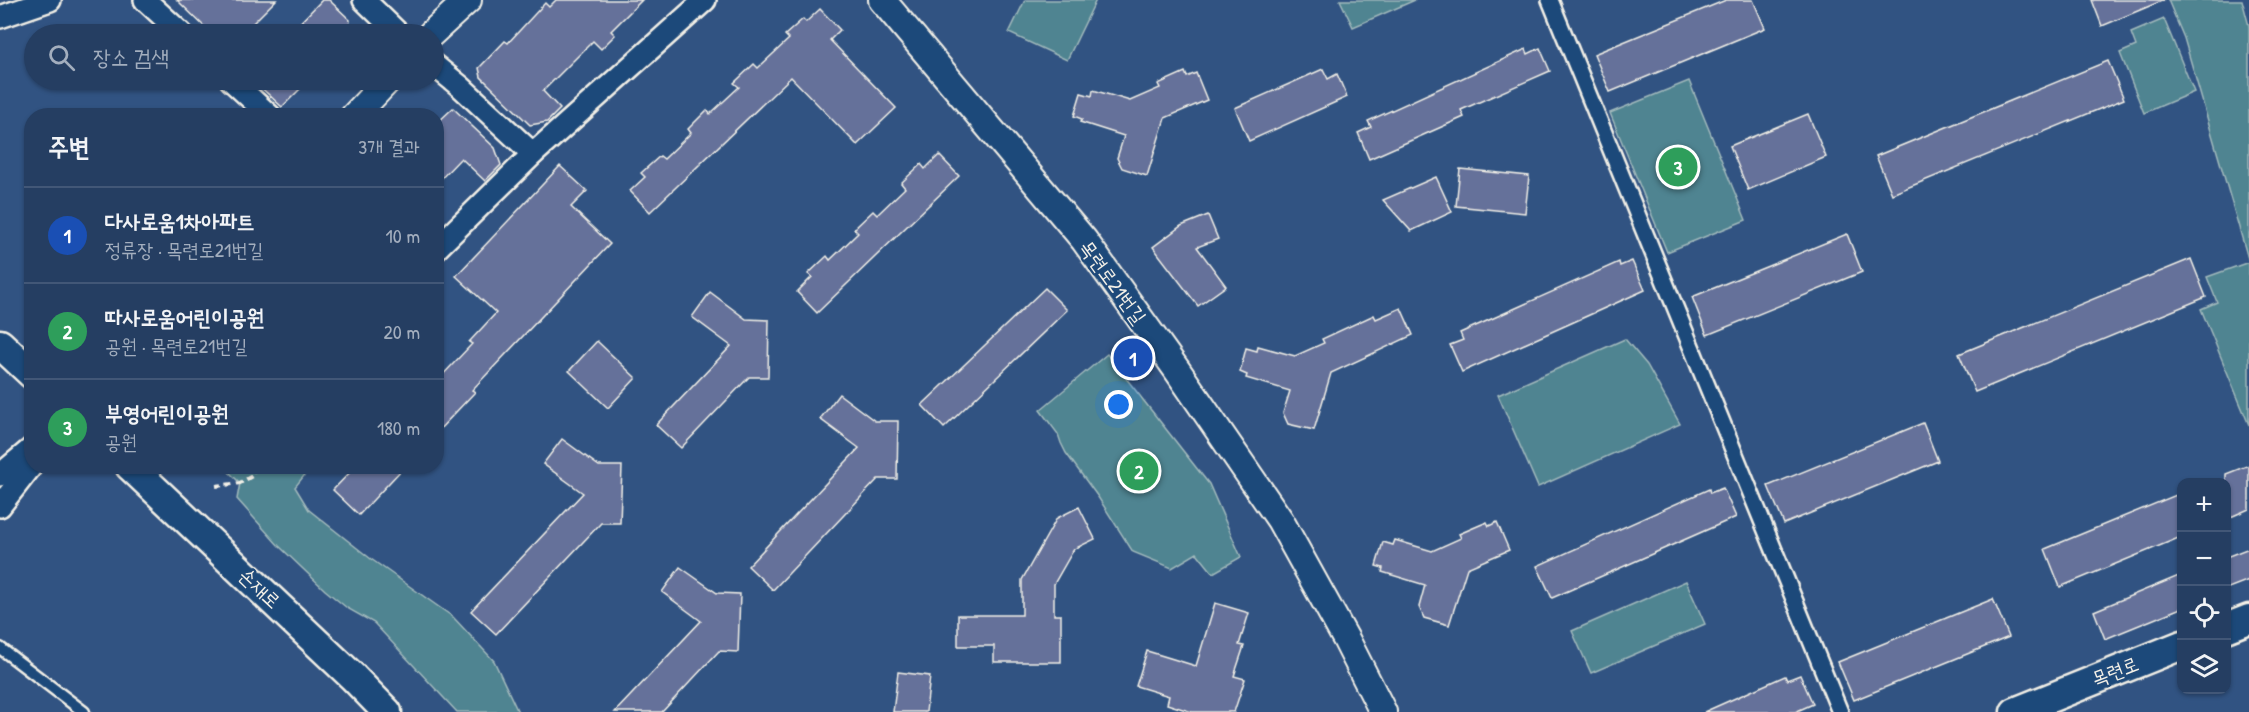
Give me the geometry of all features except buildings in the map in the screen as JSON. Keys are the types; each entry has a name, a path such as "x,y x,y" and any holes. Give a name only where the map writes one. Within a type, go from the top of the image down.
{"main road":[{"path":"0,344 24,366"},
{"name":"손재로","path":"138,474 387,712"},
{"path":"2231,626 2249,619"},
{"name":"목련로","path":"2015,712 2177,647"}],"street":[{"path":"0,17 50,0"},
{"path":"145,0 171,24"},
{"path":"364,0 389,24"},
{"path":"443,24 468,0"},
{"path":"444,241 533,154 705,0"},
{"name":"목련로21번길","path":"882,0 1084,240 1177,370 1280,520 1347,641 1383,712"},
{"path":"1550,0 1840,712"},
{"path":"444,73 533,154"},
{"path":"242,90 261,108"},
{"path":"362,108 379,90"},
{"path":"0,475 24,455"},
{"path":"0,506 25,474"}],"lane":[{"path":"0,648 84,712"}],"path":[{"path":"216,486 240,483 253,474"}],"green space":[{"path":"1025,0 1096,0 1067,60 1009,33"},
{"path":"1340,0 1415,0 1353,27"},
{"path":"2168,0 2242,0 2249,26 2249,262 2184,38"},
{"path":"2164,19 2194,92 2144,113 2120,53 2136,46 2131,33"},
{"path":"1689,81 1746,220 1667,252 1610,113"},
{"path":"2249,262 2249,425 2201,309 2217,302 2207,277"},
{"path":"1625,339 1647,365 1680,424 1538,487 1498,395"},
{"path":"1107,354 1209,484 1241,557 1213,573 1197,553 1172,568 1133,552 1098,497 1066,453 1058,434 1040,410"},
{"path":"231,474 305,474 295,487 309,510 371,559 453,617 494,661 518,712 457,712 374,623 347,608 279,546 237,499 240,483"},
{"path":"1686,581 1705,624 1591,673 1572,631"}],"place":[{"name":"부영어린이공원","path":"1678,167"},
{"name":"다사로움1차아파트","path":"1133,358"},
{"name":"따사로움어린이공원","path":"1139,471"}]}
